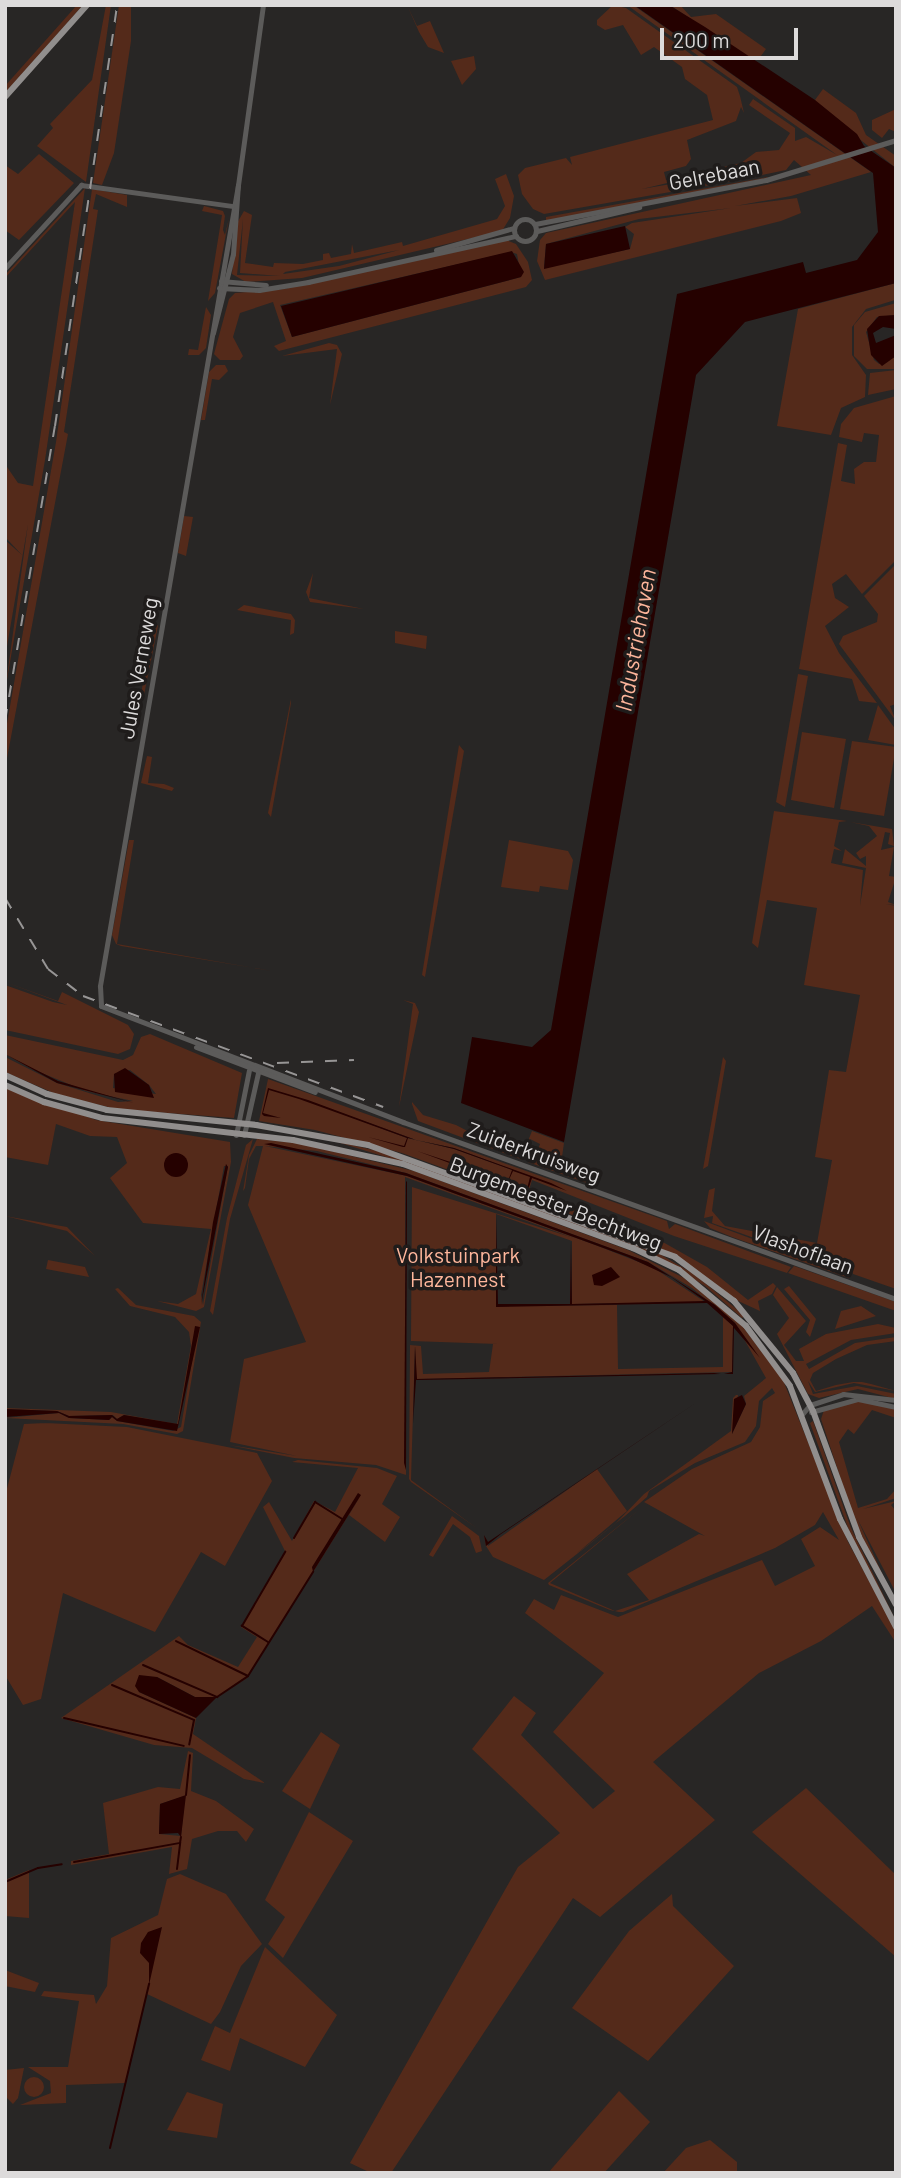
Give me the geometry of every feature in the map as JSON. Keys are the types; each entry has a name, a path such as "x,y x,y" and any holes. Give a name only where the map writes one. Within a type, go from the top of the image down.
{"main road":[{"path":"5,97 87,5"},
{"name":"Burgemeester Bechtweg","path":"5,1075 47,1094 107,1110 246,1124 368,1145 423,1162 675,1257 750,1318 779,1352 812,1408 859,1537 896,1605"},
{"name":"Burgemeester Bechtweg","path":"5,1085 44,1102 102,1118 316,1143 403,1164 659,1259 701,1285 746,1326 776,1365 803,1413 840,1519 896,1627"}],"street":[{"name":"Jules Verneweg","path":"100,1003 210,339 223,285 263,5"},
{"name":"Gelrebaan","path":"536,228 799,173 896,141"},
{"path":"5,268 81,185 232,206"},
{"name":"Jules Verneweg","path":"223,285 232,206 238,185"},
{"path":"523,219 536,228 528,241 516,236 308,282 259,290 223,285 259,286 295,281 514,228 523,219"},
{"path":"514,228 516,236"},
{"name":"Zuiderkruisweg","path":"100,1003 107,1012 250,1067 699,1227"},
{"path":"236,1135 250,1067"},
{"path":"244,1135 259,1070"},
{"name":"Vlashoflaan","path":"699,1227 896,1299"},
{"path":"803,1413 855,1393 896,1400"},
{"path":"812,1408 858,1399 896,1407"}],"green space":[{"path":"77,5 83,5 5,93 5,86"},
{"path":"106,5 111,5 86,182 37,146 53,128 50,124 92,80"},
{"path":"119,5 131,5 131,41 114,153 102,185 93,183"},
{"path":"407,5 417,26 430,21 444,53 428,47 419,32"},
{"path":"613,5 626,8 737,87 744,113 741,107 736,121 687,140 691,159 686,166 664,172 666,180 741,163 756,152 779,150 790,133 749,105 753,99 795,128 795,141 806,137 837,155 627,5 633,5 871,172 791,196 735,206 797,198 801,213 781,221 545,280 537,261 540,240 546,233 811,175 794,160 786,170 739,180 544,214 533,209 522,194 518,175 525,168 566,158 572,165 570,157 713,120 707,95 685,79 682,67 654,47 641,55 623,25 605,30 597,25 597,20","holes":["747,164 749,167 711,177 642,189","731,208 632,223 625,227 634,234 630,249 544,268 546,244 639,219"]},
{"path":"670,5 680,5 691,17 716,14 766,49 758,60 750,59"},
{"path":"474,56 476,69 462,85 451,61"},
{"path":"823,89 856,113 866,135 896,156 896,168 819,107 815,100"},
{"path":"896,109 896,132 889,129 882,138 872,130 872,120"},
{"path":"39,154 74,183 19,240 5,230 5,165 18,174"},
{"path":"506,174 514,196 510,218 502,231 302,278 246,282 232,274 237,223 244,211 252,215 245,263 273,267 274,263 303,264 323,260 323,254 329,253 331,258 351,254 352,244 354,253 402,242 403,246 497,219 505,206 495,179","holes":["243,219 240,273 280,276 237,275","399,250 339,266 283,274 285,272"]},
{"path":"767,178 546,221 546,217"},
{"path":"85,188 45,460 5,691 28,524 5,658 5,540 22,555 5,537 5,464 18,483 33,486 75,202 5,278 5,275"},
{"path":"92,189 127,195 127,207 96,194 93,209 98,210 64,432 68,434 5,769 5,735 56,442"},
{"path":"204,206 223,211 225,235 229,218 215,293 208,301 222,215 202,211"},
{"path":"504,239 516,244 528,262 532,280 526,287 279,351 274,346 286,341 273,302 240,313 233,337 243,356 240,360 220,360 214,354 229,299 235,293 284,289","holes":["511,252 517,254 521,277 292,337 280,305"]},
{"path":"896,283 895,300 866,309 852,327 852,355 866,375 865,397 841,408 831,435 777,426 798,309"},
{"path":"896,303 896,315 877,317 866,332 874,360 879,364 896,356 896,369 867,369 854,356 854,325 865,312"},
{"path":"206,307 211,315 206,348 199,355 188,355 189,349 198,350"},
{"path":"329,343 337,345 342,354 330,405 337,349 282,356"},
{"path":"216,365 225,365 228,371 219,380 212,379 205,420 201,420 209,372"},
{"path":"896,370 896,389 868,395 870,373"},
{"path":"896,396 896,560 862,594 846,574 832,584 835,598 849,607 825,626 839,653 877,703 859,701 852,679 799,669 838,443 847,445 841,481 855,484 854,469 864,462 876,462 879,435 864,433 862,442 839,437 841,424 854,408"},
{"path":"184,516 193,517 186,556 178,553"},
{"path":"896,564 896,704 890,706 896,721 839,644 843,636 877,622 878,614 864,596"},
{"path":"313,573 309,598 364,609 310,602 306,592"},
{"path":"244,605 291,614 295,620 294,633 290,635 291,620 237,610"},
{"path":"154,621 158,626 144,695 141,694"},
{"path":"395,631 427,636 426,649 395,643"},
{"path":"798,674 808,676 785,807 776,802"},
{"path":"291,699 291,703 271,817 268,813"},
{"path":"878,705 896,730 896,745 868,740"},
{"path":"802,732 846,739 834,808 791,800"},
{"path":"852,741 896,747 884,816 840,809"},
{"path":"459,745 464,751 425,977 422,975"},
{"path":"147,756 152,757 148,783 164,784 174,788 172,791 141,783"},
{"path":"774,811 847,821 839,822 834,846 842,851 834,849 831,863 863,870 860,906 866,868 842,863 845,849 866,866 866,856 860,859 856,853 877,836 869,826 850,822 892,829 894,846 888,844 890,833 885,832 881,850 894,847 889,876 896,877 888,902 896,905 886,904 896,906 896,1289 853,1274 852,1269 849,1272 712,1223 713,1216 704,1218 709,1190 715,1188 712,1211 725,1226 817,1243 832,1160 815,1157 829,1070 846,1072 860,995 804,985 817,908 767,900 758,948 752,943"},
{"path":"129,840 134,840 117,944 272,971 116,944 112,935"},
{"path":"509,840 568,851 573,860 568,890 540,886 539,892 501,887"},
{"path":"5,982 58,1001 62,992 128,1025 134,1034 130,1049 118,1054 5,1030 5,985 67,1005"},
{"path":"403,1000 415,1003 419,1012 399,1107 413,1004"},
{"path":"150,1034 242,1073 234,1118 116,1109 56,1094 5,1072 5,1057 57,1083 118,1102 133,1101 86,1091 32,1069 5,1054 5,1035 123,1060 133,1055 141,1037","holes":["130,1070 156,1094 113,1088 114,1074"]},
{"path":"723,1057 726,1061 708,1166 703,1169"},
{"path":"268,1079 667,1221 669,1229 675,1224 791,1267 787,1273 674,1236 532,1180 529,1190 661,1241 707,1267 748,1300 773,1283 776,1286 772,1294 758,1301 760,1311 736,1300 675,1256 630,1236 402,1153 315,1130 259,1121","holes":["305,1100 416,1140 454,1148 567,1190 454,1149 407,1138"]},
{"path":"5,1087 96,1120 230,1142 231,1162 204,1307 196,1311 157,1301 178,1304 196,1294 211,1229 143,1223 110,1178 127,1163 117,1137 90,1136 56,1124 48,1165 5,1157","holes":["224,1166 228,1166 203,1305 201,1295"]},
{"path":"412,1102 423,1115 456,1125 523,1160 418,1121"},
{"path":"532,1131 564,1143 560,1171 598,1187 528,1162 534,1160 540,1144 530,1139 526,1146"},
{"path":"253,1139 230,1219 213,1315 210,1311 227,1218 246,1145"},
{"name":"Volkstuinpark Hazennest","path":"257,1139 297,1143 414,1171 628,1250 684,1278 740,1323 783,1380 848,1542 896,1631 896,1643 872,1606 821,1641 759,1673 653,1762 715,1820 600,1917 573,1898 391,2173 371,2173 350,2163 518,1867 560,1833 472,1749 514,1696 536,1713 521,1735 593,1809 615,1791 553,1732 604,1673 525,1613 534,1599 554,1610 561,1595 618,1617 762,1560 775,1586 815,1566 801,1539 820,1527 839,1540 823,1512 815,1525 775,1548 623,1612 619,1612 610,1610 548,1583 641,1508 550,1583 615,1611 649,1600 627,1574 699,1534 705,1536 644,1502 692,1469 751,1442 760,1427 763,1401 775,1393 772,1388 759,1401 756,1426 745,1442 695,1463 649,1491 647,1497 625,1516 544,1580 493,1557 486,1546 484,1535 488,1546 597,1469 627,1511 576,1554 616,1523 644,1494 731,1431 733,1398 738,1395 732,1434 746,1404 744,1396 766,1378 735,1323 692,1288 648,1262 406,1173 317,1151 265,1146 407,1176 598,1246 654,1268 705,1302 572,1304 572,1241 496,1214 496,1306 617,1305 618,1369 723,1367 723,1317 733,1326 732,1372 416,1379 415,1346 411,1480 478,1529 409,1479 410,1345 421,1346 423,1374 489,1372 493,1344 498,1344 411,1341 412,1187 574,1238 405,1177 406,1475 376,1465 294,1458 229,1445 297,1456 230,1442 244,1359 306,1342 248,1205 263,1146 256,1146 249,1159 243,1191 249,1155"},
{"path":"334,1141 378,1151 656,1252 694,1274 745,1316 742,1318 705,1286 663,1260 415,1166"},
{"path":"5,1216 67,1227 95,1256 67,1231"},
{"path":"704,1221 850,1275 849,1278 732,1237 710,1228"},
{"path":"48,1260 85,1267 89,1277 46,1269"},
{"path":"794,1266 896,1302 896,1311 788,1273"},
{"path":"789,1286 816,1319 810,1337 806,1332 810,1320 784,1289"},
{"path":"777,1287 806,1321 784,1345 796,1361 804,1361 799,1349 826,1334 878,1324 896,1328 896,1333 851,1340 806,1364 809,1369 855,1343 896,1337 896,1341 867,1345 836,1359 813,1373 810,1380 816,1391 836,1385 862,1382 896,1391 854,1383 815,1392 808,1381 813,1394 857,1386 896,1394 896,1399 858,1389 819,1398 808,1394 777,1334 789,1318 773,1295"},
{"path":"118,1288 136,1305 194,1316 201,1322 183,1431 177,1434 123,1424 5,1418 59,1413 69,1418 109,1420 112,1417 117,1421 173,1431 181,1427 198,1325 178,1425 124,1415 117,1419 113,1415 69,1416 57,1411 5,1409 111,1412 177,1424 191,1346 189,1332 175,1317 130,1306 115,1289"},
{"path":"861,1306 876,1316 835,1329 841,1311"},
{"path":"857,1401 896,1409 896,1418 872,1410 854,1434 848,1429 839,1442 858,1508 887,1499 896,1489 896,1498 863,1509 896,1501 891,1505 896,1511 896,1593 857,1518 896,1604 859,1534 821,1419 824,1410"},
{"path":"813,1421 851,1528 896,1621 851,1536 810,1423"},
{"path":"24,1424 127,1427 257,1453 272,1481 225,1566 201,1552 155,1632 63,1593 41,1699 23,1705 5,1675 5,1496"},
{"path":"298,1460 377,1468 397,1476 382,1504 400,1517 385,1542 349,1515 361,1495 247,1678 217,1697 195,1697 157,1677 139,1692 196,1718 193,1734 265,1783 244,1779 192,1748 154,1745 61,1718 179,1636 188,1645 238,1667 257,1637 241,1627 285,1551 263,1507 269,1502 292,1541 314,1501 335,1512 358,1468 292,1462"},
{"path":"452,1516 479,1536 482,1551 476,1553 470,1537 453,1524 433,1557 429,1555"},
{"path":"321,1732 340,1745 310,1809 282,1791"},
{"path":"188,1751 193,1753 191,1791 216,1801 254,1829 246,1842 237,1831 218,1831 192,1839 187,1869 169,1874 172,1847 71,1865 71,1861 109,1854 103,1803 158,1787 180,1789","holes":["185,1796 181,1836 159,1834 160,1804"]},
{"path":"806,1788 896,1875 896,1957 752,1832"},
{"path":"309,1812 353,1841 283,1958 268,1944 285,1917 265,1900"},
{"path":"29,1870 29,1918 5,1916 5,1880"},
{"path":"180,1874 226,1894 262,1944 241,1966 220,2012 211,2024 147,1994 125,2083 66,2085 66,2103 20,2105 51,2093 50,2081 28,2067 68,2067 79,2001 41,1996 44,1991 94,1995 96,2004 107,1986 111,1938 158,1915 167,1879"},
{"path":"672,1894 673,1906 734,1966 648,2061 572,2008 629,1931"},
{"path":"265,1947 337,2015 305,2067 240,2038 230,2071 201,2060 215,2026 230,2033"},
{"path":"5,1970 39,1983 35,1992 5,1986"},
{"path":"24,2068 18,2098 13,2104 5,2096 5,2070"},
{"path":"34,2077 41,2080 44,2087 41,2094 34,2097 27,2094 24,2087 27,2080"},
{"path":"619,2091 650,2122 604,2173 548,2173"},
{"path":"187,2092 223,2104 217,2138 167,2130"},
{"path":"710,2140 737,2162 737,2173 663,2173 686,2148"}],"water":[{"name":"Industriehaven","path":"634,5 669,5 705,27 815,100 857,134 864,146 896,168 896,283 745,322 696,375 564,1142 461,1103 472,1037 532,1047 551,1030 677,294 803,262 806,273 857,260 878,232 873,173"},
{"path":"625,226 630,249 544,269 546,244"},
{"path":"512,251 524,272 521,277 292,337 281,306"},
{"path":"896,315 896,329 883,327 873,333 876,343 896,335 896,356 882,366 871,355 867,329 879,316"},
{"path":"5,1054 58,1081 134,1103 57,1083"},
{"path":"125,1068 149,1085 154,1098 115,1092 114,1074"},
{"path":"268,1088 415,1140 408,1138 405,1147 403,1147 368,1137 404,1146 407,1138 269,1090 263,1113 281,1118 264,1116 262,1114"},
{"path":"419,1141 454,1148 551,1183 567,1191 532,1178 528,1190 661,1242 528,1192 527,1189 530,1177 513,1171 508,1182 504,1183 417,1151 508,1181 512,1170 454,1149"},
{"path":"271,1143 406,1173 648,1262 715,1305 735,1323 760,1358 734,1328 733,1374 724,1374 732,1372 733,1326 707,1303 496,1307 496,1214 498,1304 570,1304 571,1240 572,1304 705,1301 671,1277 628,1257 407,1176 264,1144"},
{"path":"176,1153 185,1156 188,1165 185,1174 176,1177 167,1174 164,1165 167,1156"},
{"path":"226,1164 228,1167 201,1305 213,1222"},
{"path":"407,1182 406,1470 404,1463"},
{"path":"611,1267 620,1277 602,1286 594,1285 592,1275"},
{"path":"195,1326 200,1327 177,1431 117,1421 112,1417 109,1420 69,1418 59,1413 5,1417 5,1409 57,1411 69,1416 112,1415 117,1419 124,1415 178,1424"},
{"path":"415,1346 417,1379 721,1374 416,1380 413,1424"},
{"path":"742,1395 746,1404 732,1434 734,1399"},
{"path":"703,1398 486,1546 484,1535 488,1542"},
{"path":"358,1493 361,1495 313,1572 312,1567"},
{"path":"139,1675 157,1677 195,1697 217,1697 196,1718 139,1692 135,1686"},
{"path":"186,1795 181,1837 178,1833 159,1834 160,1804"},
{"path":"162,1927 149,1985 149,1963 140,1953 141,1943 148,1932"}],"waterway":[{"path":"294,1538 315,1502 344,1520"},
{"path":"268,1642 242,1626 285,1552"},
{"path":"248,1676 313,1572"},
{"path":"143,1665 217,1697 248,1676 176,1641"},
{"path":"112,1685 194,1720 189,1745"},
{"path":"64,1718 184,1746"},
{"path":"186,1795 190,1755"},
{"path":"74,1862 180,1843 181,1837"},
{"path":"177,1869 180,1844"},
{"path":"5,1882 38,1868 62,1864"},
{"path":"110,2148 149,1984"}],"railway":[{"path":"5,721 55,426 117,5"},
{"path":"5,898 48,969 83,996 383,1107"},
{"path":"277,1063 354,1060"}]}
